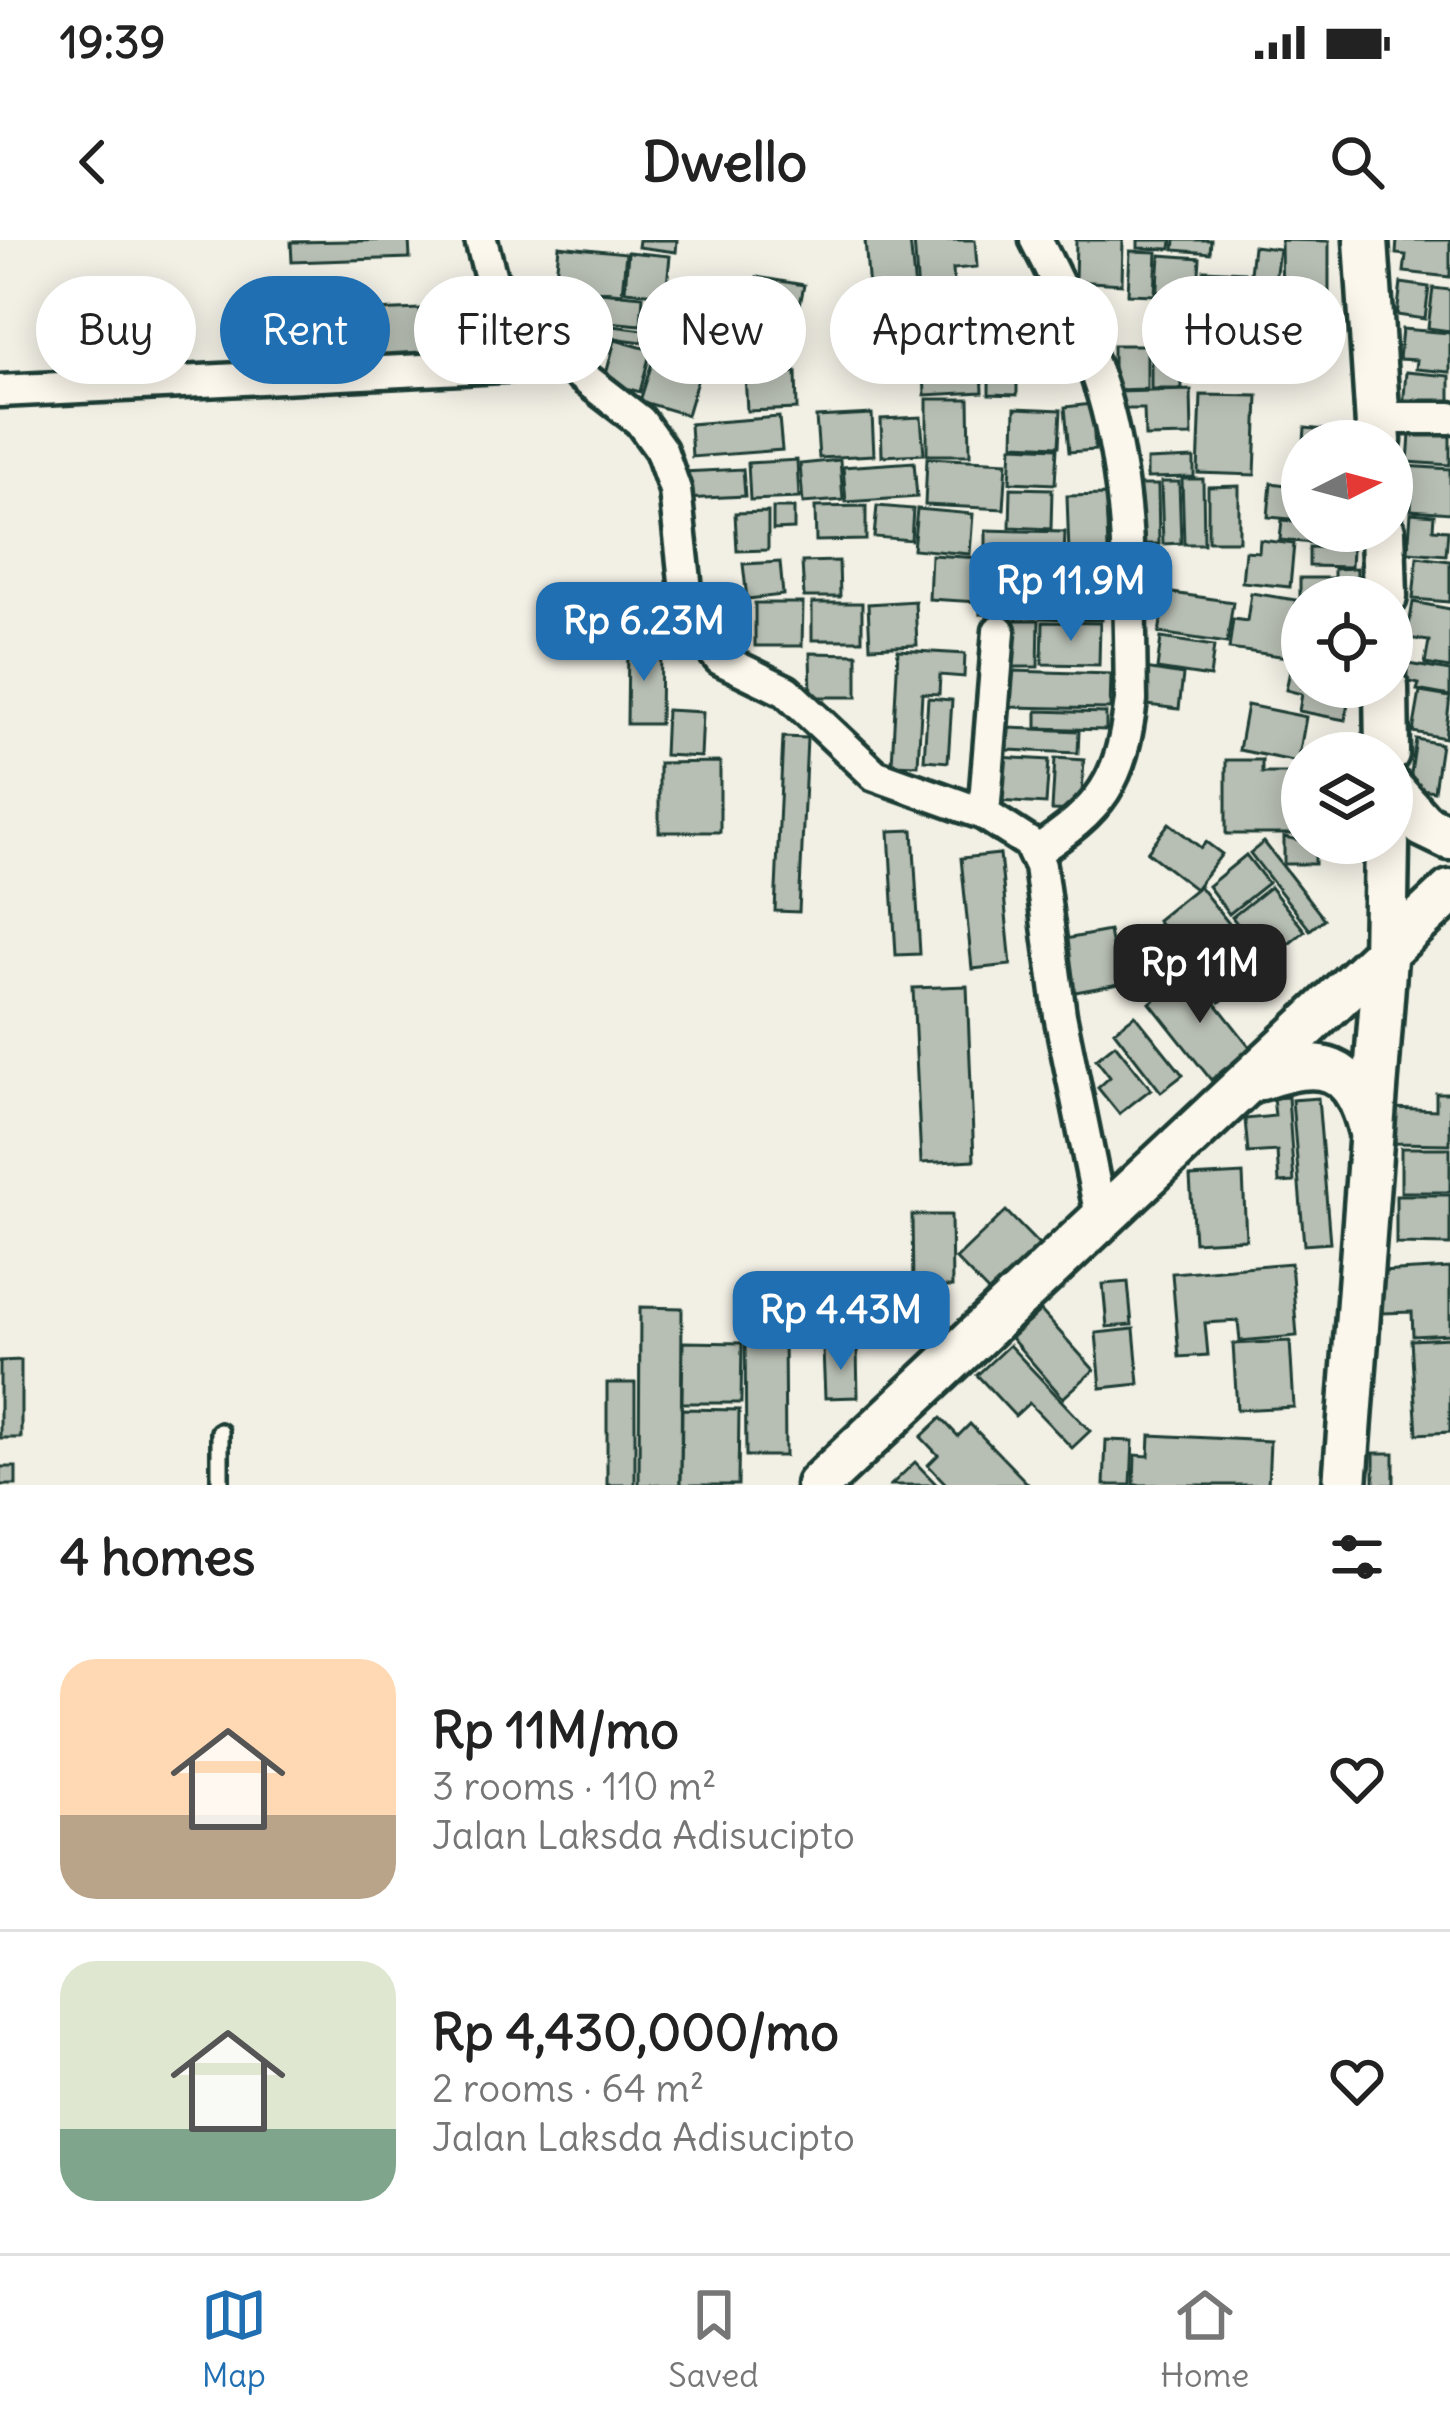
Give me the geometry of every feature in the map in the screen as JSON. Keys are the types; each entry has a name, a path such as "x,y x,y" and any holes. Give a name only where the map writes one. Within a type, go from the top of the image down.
{"main road":[{"path":"1361,241 1377,420"},
{"path":"1413,814 1423,825 1450,838"},
{"path":"1345,1485 1385,958 1387,864"},
{"path":"818,1485 1101,1216 1385,958 1450,892"},
{"path":"1254,1080 1296,1066 1330,1070 1362,1098 1371,1136"}],"street":[{"path":"481,240 493,276"},
{"path":"1034,853 1088,818 1127,734 1131,700 1121,482 1113,440 1090,356 1036,240"},
{"path":"0,391 414,370"},
{"path":"591,384 640,421 661,450 675,490 687,599 704,640 720,659 786,691 875,775 984,814 1028,843 1034,853 1101,1216"},
{"path":"1413,424 1450,418"},
{"path":"984,814 1000,631"}],"lane":[{"path":"220,1432 220,1485"}],"building":[{"path":"409,240 410,258 292,262 291,242"},
{"path":"639,240 677,240 676,252 638,247"},
{"path":"865,240 910,240 914,276 868,276"},
{"path":"914,240 975,240 977,267 953,269 953,276 917,276"},
{"path":"1076,240 1123,240 1122,284 1118,276 1075,276"},
{"path":"1138,240 1172,240 1171,249 1138,248"},
{"path":"1175,240 1211,240 1210,253 1174,250"},
{"path":"1281,240 1329,241 1329,276 1282,276"},
{"path":"1397,240 1450,240 1450,277 1404,272 1406,255 1396,254"},
{"path":"559,246 626,253 622,293 613,292 613,276 556,276"},
{"path":"1253,246 1279,249 1276,276 1250,276"},
{"path":"1130,251 1157,252 1156,276 1142,276 1142,295 1128,294"},
{"path":"628,252 670,256 668,276 637,276 637,292 625,291"},
{"path":"1160,255 1200,258 1199,276 1159,276"},
{"path":"1204,270 1244,272 1244,276 1204,276"},
{"path":"1401,283 1429,287 1425,319 1397,315"},
{"path":"1433,288 1450,290 1450,331 1428,328"},
{"path":"613,293 637,295 637,325 613,322"},
{"path":"414,309 414,360 390,361 390,310"},
{"path":"613,326 637,329 637,341 613,338"},
{"path":"1402,329 1450,333 1450,372 1416,369 1417,360 1399,359"},
{"path":"615,340 637,346 640,392 611,384"},
{"path":"1118,345 1142,345 1142,384 1147,389 1113,390 1113,384 1118,384"},
{"path":"1406,372 1450,376 1450,413 1403,409"},
{"path":"645,384 696,384 687,415 640,401"},
{"path":"746,384 796,384 797,409 747,411"},
{"path":"924,384 983,384 983,392 925,395"},
{"path":"989,384 1017,384 1017,395 989,394"},
{"path":"1151,384 1182,384 1182,389 1151,389"},
{"path":"1191,390 1192,436 1145,437 1144,409 1118,409 1117,392"},
{"path":"1201,395 1258,396 1255,475 1198,473"},
{"path":"927,399 969,399 970,455 927,455"},
{"path":"1092,404 1095,450 1069,452 1065,407"},
{"path":"1015,408 1061,410 1059,446 1014,444"},
{"path":"872,414 874,455 819,458 816,417"},
{"path":"779,417 782,450 692,457 690,424"},
{"path":"921,417 924,454 882,456 881,419"},
{"path":"1413,420 1450,422 1450,465 1413,462"},
{"path":"1012,446 1057,448 1055,484 1010,482"},
{"path":"927,458 1007,462 1004,509 925,505"},
{"path":"1194,458 1194,477 1147,478 1147,460"},
{"path":"797,460 799,498 750,500 748,463"},
{"path":"840,460 843,500 803,503 800,464"},
{"path":"914,462 917,497 846,502 843,467"},
{"path":"1413,467 1450,469 1450,513 1413,510"},
{"path":"743,469 745,496 684,499 683,472"},
{"path":"1182,479 1203,479 1204,544 1184,544"},
{"path":"1161,482 1179,482 1181,543 1163,544"},
{"path":"1271,483 1281,484 1281,518 1268,517"},
{"path":"1129,485 1158,485 1159,544 1130,544"},
{"path":"1239,486 1239,541 1208,541 1208,487"},
{"path":"1011,488 1052,489 1051,529 1010,527"},
{"path":"1106,495 1108,552 1069,554 1067,496"},
{"path":"866,506 866,540 816,541 815,507"},
{"path":"877,506 913,509 911,540 874,537"},
{"path":"773,508 794,508 794,529 773,530"},
{"path":"917,509 973,514 970,554 913,549"},
{"path":"768,512 768,550 737,551 735,513"},
{"path":"1413,513 1434,515 1433,529 1448,530 1446,555 1408,552 1413,552"},
{"path":"986,530 1065,532 1064,557 986,554"},
{"path":"1260,540 1281,542 1281,552 1293,552 1291,576 1281,576 1281,586 1242,582 1245,551 1259,552"},
{"path":"1158,546 1159,581 1134,581 1133,547"},
{"path":"1309,552 1352,552 1351,567 1309,566"},
{"path":"931,555 980,558 978,602 929,599"},
{"path":"1417,557 1450,561 1450,602 1413,599"},
{"path":"986,558 1040,560 1039,585 985,584"},
{"path":"839,561 840,597 804,597 802,562"},
{"path":"780,562 783,595 747,599 743,564"},
{"path":"1357,568 1357,576 1334,576 1334,569"},
{"path":"1042,582 1103,583 1102,620 1041,618"},
{"path":"980,588 1037,590 1036,617 980,614"},
{"path":"1166,592 1233,602 1227,643 1159,633"},
{"path":"1251,593 1281,598 1281,656 1229,649 1233,619 1247,621"},
{"path":"915,601 917,645 870,647 868,604"},
{"path":"1413,602 1450,609 1450,668 1425,664 1429,641 1413,639"},
{"path":"755,603 803,603 802,646 755,646"},
{"path":"812,603 862,603 862,640 812,640"},
{"path":"1008,620 1039,620 1038,667 1007,667"},
{"path":"1043,622 1100,623 1099,665 1042,664"},
{"path":"1161,638 1214,646 1210,677 1157,669"},
{"path":"628,644 661,645 660,724 627,724"},
{"path":"898,650 965,654 964,677 940,675 939,694 922,693 918,765 892,764"},
{"path":"810,653 857,654 857,697 811,697"},
{"path":"1413,665 1450,671 1450,696 1417,690 1419,684 1413,683"},
{"path":"1145,669 1183,675 1179,709 1140,704"},
{"path":"1012,671 1111,674 1110,709 1011,707"},
{"path":"1420,692 1450,697 1445,738 1413,732"},
{"path":"928,698 952,700 948,762 924,760"},
{"path":"1247,705 1306,717 1303,732 1281,732 1281,759 1239,750"},
{"path":"1300,708 1347,708 1345,720"},
{"path":"666,710 703,712 701,757 664,755"},
{"path":"1037,711 1106,713 1106,730 1037,728"},
{"path":"1009,728 1079,731 1078,753 1008,750"},
{"path":"783,737 807,738 799,912 775,911"},
{"path":"1416,739 1441,744 1434,791 1413,788"},
{"path":"998,757 1049,760 1046,804 995,801"},
{"path":"1055,758 1084,760 1081,811 1052,810"},
{"path":"1226,760 1262,760 1262,773 1281,773 1281,834 1226,834"},
{"path":"720,762 720,832 659,832 659,763"},
{"path":"1169,823 1201,848 1206,842 1222,854 1195,889 1147,852"},
{"path":"913,830 920,954 896,955 889,831"},
{"path":"1264,842 1324,919 1310,930 1250,853"},
{"path":"1000,854 1011,965 972,969 961,858"},
{"path":"1246,855 1268,883 1229,914 1208,886"},
{"path":"1199,886 1231,926 1188,960 1157,920"},
{"path":"1270,887 1305,931 1266,962 1232,917"},
{"path":"1231,930 1262,969 1220,1002 1190,963"},
{"path":"1109,931 1119,984 1070,993 1060,940"},
{"path":"1190,971 1251,1048 1211,1080 1150,1003"},
{"path":"967,986 974,1160 921,1163 913,988"},
{"path":"1135,1015 1183,1075 1161,1092 1114,1031"},
{"path":"1115,1044 1151,1089 1119,1114 1098,1088 1110,1077 1096,1059"},
{"path":"1436,1093 1450,1093 1450,1144 1393,1143 1394,1108 1436,1110"},
{"path":"1288,1097 1294,1182 1279,1183 1277,1151 1248,1153 1245,1119 1275,1116 1273,1098"},
{"path":"1318,1098 1330,1243 1304,1245 1292,1100"},
{"path":"1401,1148 1450,1148 1450,1192 1401,1192"},
{"path":"1243,1174 1246,1239 1194,1242 1190,1177"},
{"path":"1396,1195 1450,1195 1450,1245 1396,1244"},
{"path":"1006,1211 1040,1246 990,1294 956,1259"},
{"path":"912,1215 951,1215 952,1287 913,1287"},
{"path":"1291,1263 1297,1336 1240,1341 1238,1321 1205,1323 1208,1355 1179,1357 1172,1273"},
{"path":"1450,1268 1450,1334 1413,1336 1412,1312 1382,1313 1380,1272"},
{"path":"1128,1282 1132,1325 1107,1327 1103,1284"},
{"path":"640,1307 682,1308 681,1485 639,1485"},
{"path":"1041,1311 1094,1370 1063,1398 1011,1338"},
{"path":"1134,1329 1139,1384 1101,1388 1096,1333"},
{"path":"745,1330 784,1330 785,1456 746,1456"},
{"path":"1450,1338 1450,1432 1417,1434 1411,1340"},
{"path":"1290,1341 1294,1407 1237,1410 1233,1344"},
{"path":"683,1342 742,1343 741,1403 682,1403"},
{"path":"1009,1345 1090,1431 1072,1448 1029,1403 1015,1416 977,1375"},
{"path":"857,1349 858,1397 825,1398 823,1350"},
{"path":"21,1360 21,1438 0,1438 0,1361"},
{"path":"607,1383 635,1383 635,1485 607,1485"},
{"path":"682,1409 739,1410 738,1485 681,1485"},
{"path":"941,1418 958,1436 970,1424 1029,1485 947,1485 928,1465 938,1455 921,1437"},
{"path":"1150,1435 1270,1441 1268,1485 1134,1485 1135,1455 1149,1456"},
{"path":"1106,1440 1133,1441 1131,1485 1104,1485"},
{"path":"1374,1453 1394,1453 1394,1485 1374,1485"},
{"path":"915,1462 937,1485 891,1485"},
{"path":"0,1467 16,1467 16,1485 0,1485"}]}
